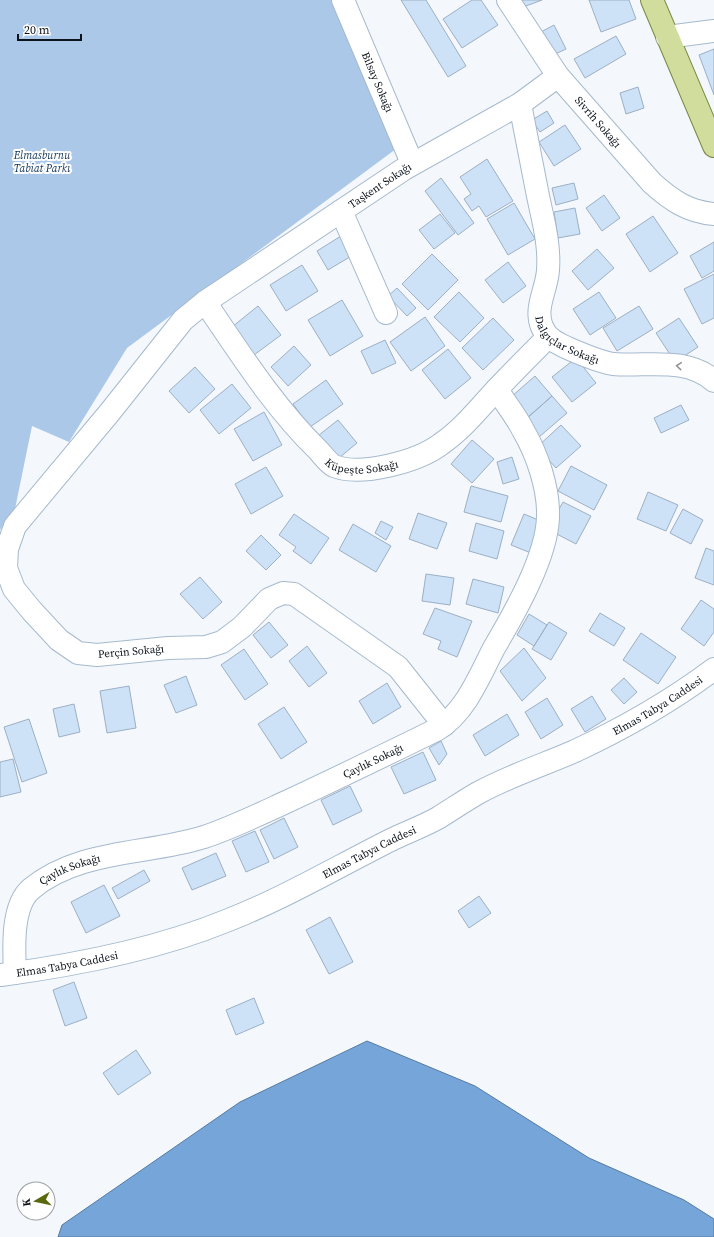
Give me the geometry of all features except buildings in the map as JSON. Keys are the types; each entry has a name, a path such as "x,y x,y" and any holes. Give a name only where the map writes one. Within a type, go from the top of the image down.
{"main road":[{"path":"652,0 714,146"}],"street":[{"name":"Bilsay Sokağı","path":"343,0 412,164"},
{"name":"Sivrih Sokağı","path":"508,0 558,76 652,183 666,196 692,210 714,214"},
{"path":"667,37 714,31"},
{"name":"Taşkent Sokağı","path":"205,302 412,164 520,104 558,76"},
{"name":"Dalgıçlar Sokağı","path":"520,104 546,238 548,272 539,312 542,326 548,337 570,349 610,363 627,365 649,363 687,366 706,374 714,381"},
{"path":"341,211 386,313"},
{"name":"Küpeşte Sokağı","path":"205,302 247,364 303,436 333,465 342,468 362,469 402,463 422,456 442,444 471,418 548,337"},
{"name":"Perçin Sokağı","path":"205,302 183,320 110,412 8,524 6,568 14,588 32,611 59,640 78,653 97,655 168,648 206,647 222,642 242,627 269,599 283,593 294,594 398,667 444,725"},
{"name":"Çaylık Sokağı","path":"8,974 16,924 22,904 30,890 50,877 78,864 104,856 169,846 204,837 304,794 444,725 460,709 519,604 535,566 544,538 548,517 547,496 537,461 524,430 497,389"},
{"name":"Elmas Tabya Caddesi","path":"8,974 127,952 189,934 256,908 299,888 389,840 437,818 497,784 573,752 632,724 688,689 714,669"}],"green space":[{"name":"Elmasburnu Tabiat Parkı","path":"0,0 336,0 400,146 127,348 69,442 32,426 15,509 0,530"}],"shaded area":[{"path":"367,1041 475,1086 589,1158 684,1200 714,1219 714,1237 58,1237 62,1225 240,1102"}]}
